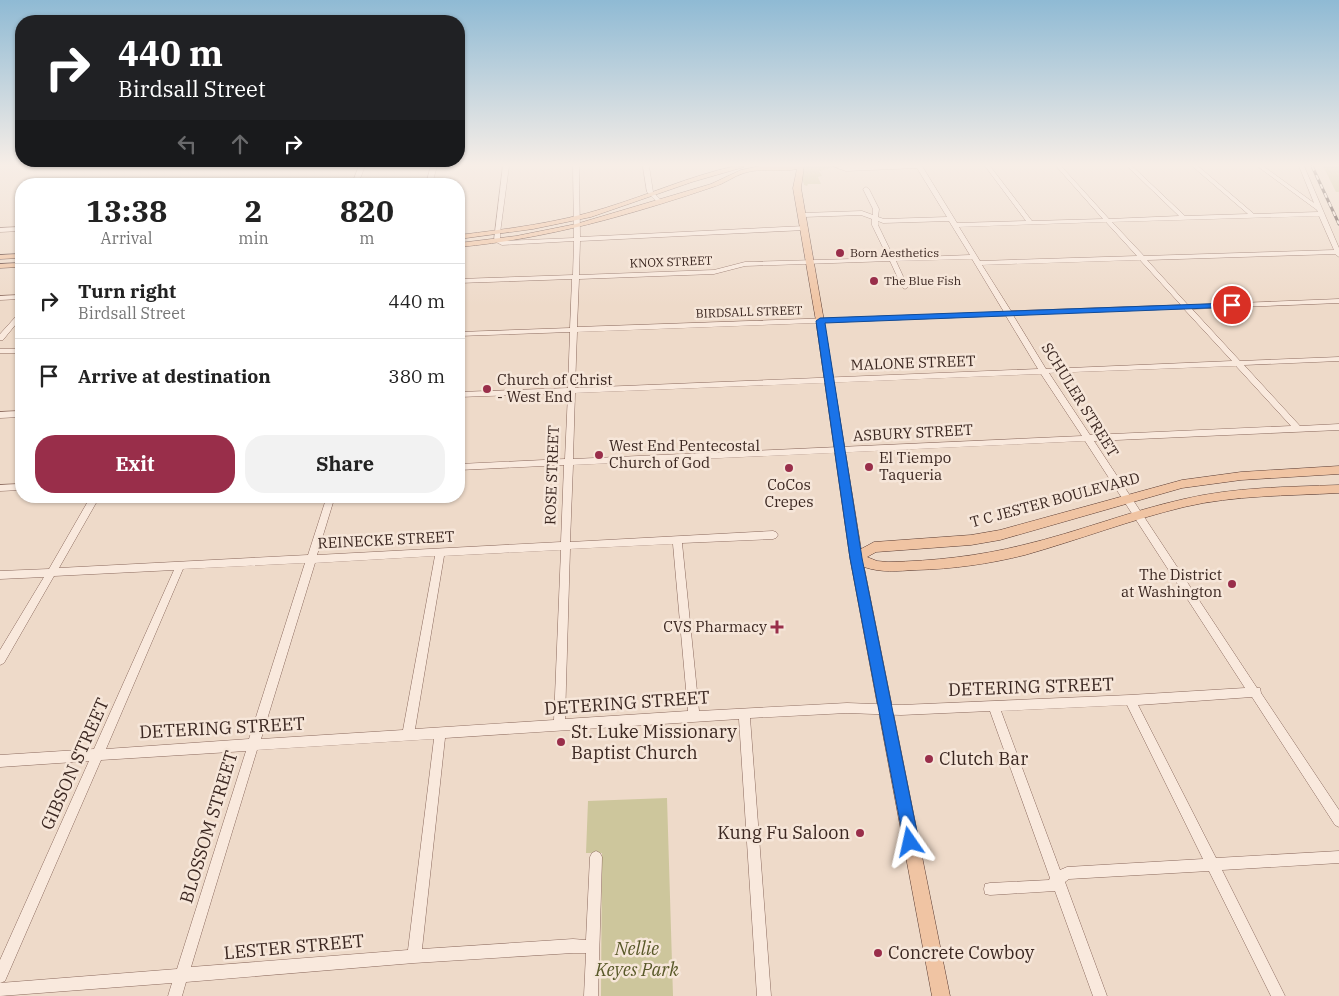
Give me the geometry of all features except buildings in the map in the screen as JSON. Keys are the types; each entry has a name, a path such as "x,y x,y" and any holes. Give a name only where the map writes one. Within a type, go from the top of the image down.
{"main road":[{"path":"465,244 593,212"},
{"path":"465,237 497,237 577,226 621,212"},
{"path":"803,215 856,558 941,996"},
{"path":"0,257 15,256"},
{"path":"0,266 15,265"},
{"name":"T C JESTER BOULEVARD","path":"856,558 874,546 971,540 1000,535 1126,498 1182,484 1241,476 1339,470"},
{"path":"1241,476 1254,493"},
{"path":"856,558 878,566 951,564 1013,554 1057,542 1137,515 1186,502 1254,493 1339,489"},
{"path":"1000,535 1013,554"}],"street":[{"path":"500,212 497,237 502,243 805,228"},
{"name":"ROSE STREET","path":"559,725 577,240 576,212"},
{"path":"876,212 875,225 905,287"},
{"name":"SCHULER STREET","path":"947,212 1044,372 1339,821"},
{"path":"1023,212 1030,222"},
{"path":"1100,212 1297,428"},
{"path":"1178,212 1183,217"},
{"path":"803,215 862,213 883,221 1030,222 1294,212"},
{"path":"1320,212 1338,253"},
{"path":"0,230 15,229"},
{"name":"KNOX STREET","path":"465,281 714,272 745,264 1338,253"},
{"path":"0,298 15,297"},
{"name":"BIRDSALL STREET","path":"465,334 1339,301"},
{"path":"0,338 15,321"},
{"path":"0,352 15,351"},
{"name":"MALONE STREET","path":"465,395 1339,359"},
{"path":"0,414 15,414"},
{"name":"ASBURY STREET","path":"465,467 1339,427"},
{"path":"0,488 15,487"},
{"path":"0,660 92,503"},
{"name":"BLOSSOM STREET","path":"175,996 329,503"},
{"name":"REINECKE STREET","path":"0,575 774,535"},
{"path":"677,540 694,716"},
{"path":"408,735 440,552"},
{"name":"GIBSON STREET","path":"0,976 180,566"},
{"name":"DETERING STREET","path":"0,761 99,753 744,713 847,708 884,710 994,706 1256,692"},
{"path":"1130,700 1278,996"},
{"path":"994,706 1100,996"},
{"path":"744,713 764,996"},
{"path":"414,956 440,733"},
{"path":"591,996 596,857"},
{"path":"990,889 1053,886 1057,879 1067,873 1339,857"},
{"name":"LESTER STREET","path":"0,990 414,956 572,946 592,947"}],"green space":[{"name":"Nellie Keyes Park","path":"667,798 673,996 601,996 602,853 586,853 588,801"}],"railway":[{"path":"1334,212 1339,224"}],"place":[{"name":"Born Aesthetics","path":"840,253"},
{"name":"The Blue Fish","path":"874,281"},
{"name":"Church of Christ - West End","path":"487,389"},
{"name":"West End Pentecostal Church of God","path":"599,455"},
{"name":"El Tiempo Taqueria","path":"869,467"},
{"name":"CoCos Crepes","path":"789,468"},
{"name":"The District at Washington","path":"1232,584"},
{"name":"CVS Pharmacy","path":"777,627"},
{"name":"St. Luke Missionary Baptist Church","path":"561,742"},
{"name":"Clutch Bar","path":"929,759"},
{"name":"Kung Fu Saloon","path":"860,833"},
{"name":"Concrete Cowboy","path":"878,953"}],"route":[{"path":"910,842 856,558 820,321 1232,305"}]}
